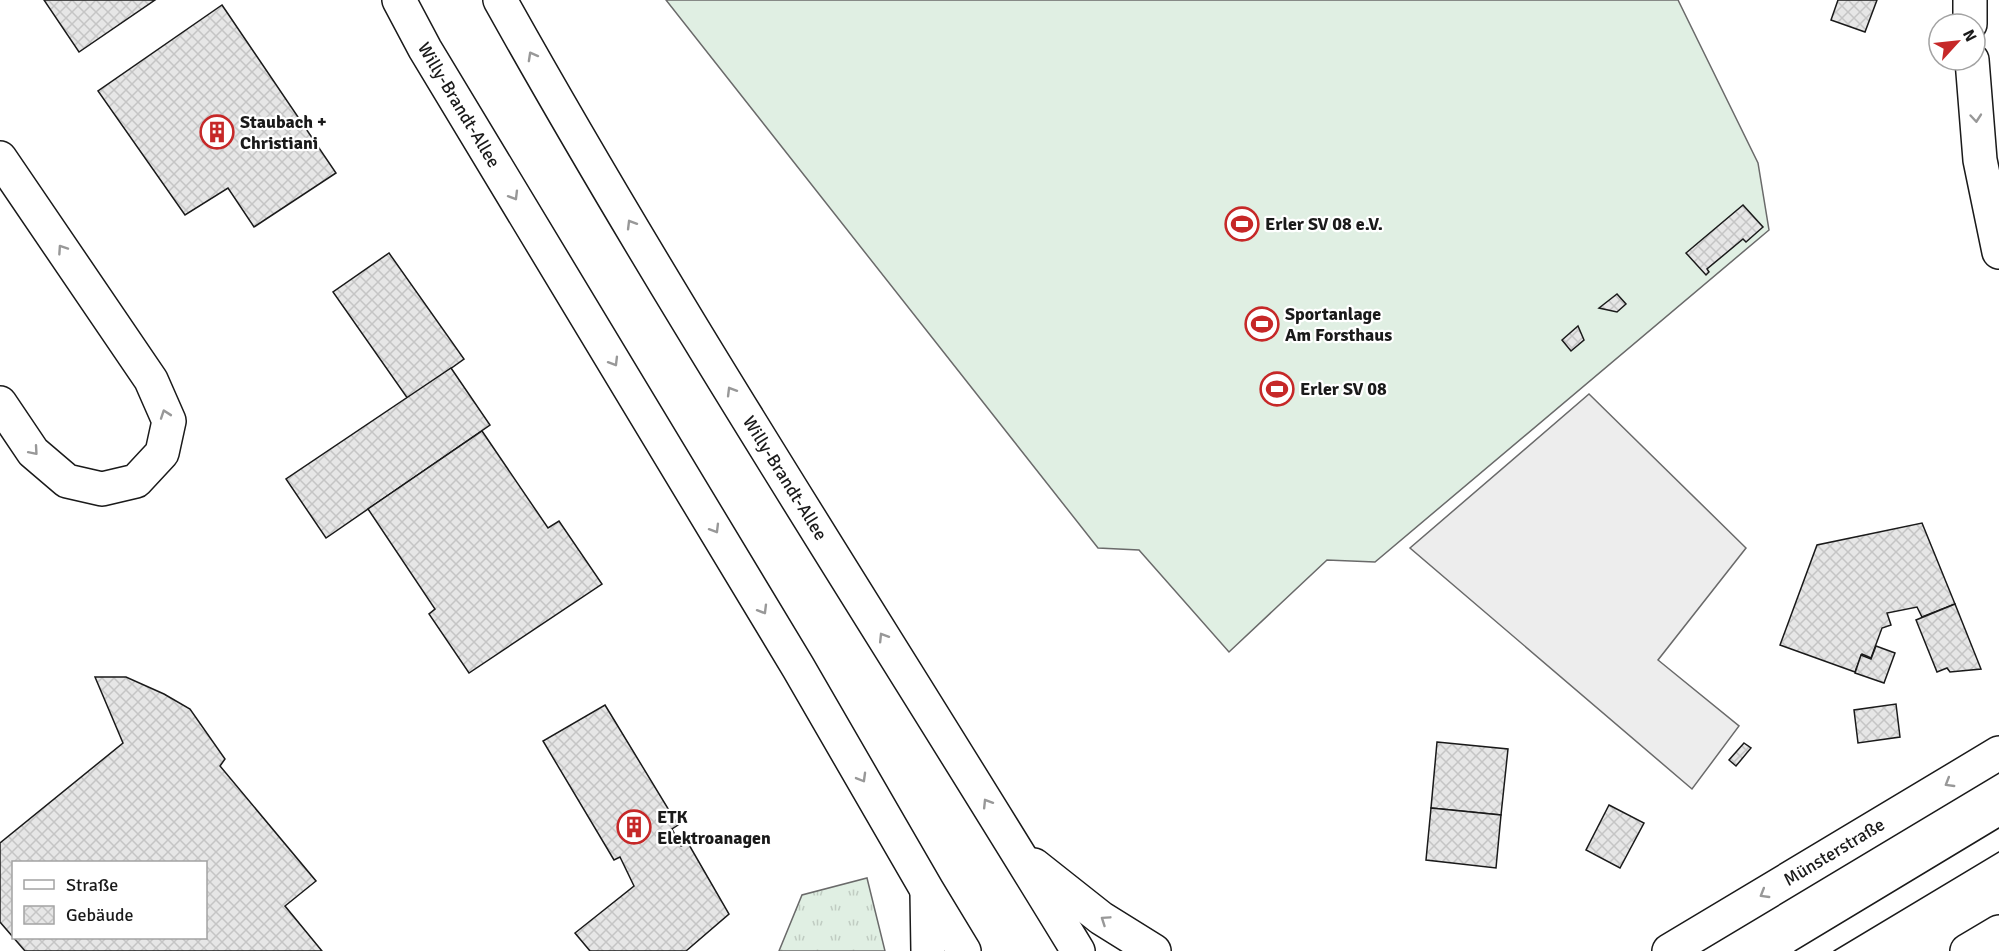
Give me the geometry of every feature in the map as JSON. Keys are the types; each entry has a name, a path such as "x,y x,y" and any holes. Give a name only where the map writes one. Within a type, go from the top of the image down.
{"main road":[{"name":"Willy-Brandt-Allee","path":"399,0 425,49 798,667 964,951"},
{"name":"Willy-Brandt-Allee","path":"500,0 556,101 772,459 1078,951"},
{"path":"1973,72 1980,160 1999,252"},
{"path":"0,158 151,380 169,421 162,453 136,481 102,489 67,482 33,452 0,403"},
{"name":"Münsterstraße","path":"1669,951 1999,753"},
{"path":"1017,852 1101,918 1154,951"},
{"path":"927,890 928,951"},
{"path":"1967,951 1999,932"}],"green space":[{"name":"Sportanlage Am Forsthaus","path":"666,0 1678,0 1758,163 1769,230 1375,562 1327,560 1229,652 1139,550 1098,548"},
{"path":"867,878 885,951 779,951 802,895"}],"shaded area":[{"path":"1589,394 1746,548 1658,660 1739,726 1692,789 1410,548"}],"building":[{"path":"44,0 155,0 79,52"},
{"path":"1838,0 1877,0 1865,32 1831,20"},
{"name":"Staubach + Christiani","path":"222,5 336,173 254,227 228,188 185,215 98,91"},
{"path":"1743,205 1763,227 1746,242 1743,239 1707,269 1709,272 1706,275 1686,253"},
{"path":"389,253 464,359 408,399 333,292"},
{"path":"1617,294 1626,304 1617,312 1599,308"},
{"path":"1578,326 1584,340 1571,351 1562,340"},
{"path":"451,368 490,425 326,538 286,479"},
{"path":"482,431 548,528 559,521 602,584 469,673 429,614 435,609 368,509"},
{"path":"1922,523 1955,604 1922,617 1917,607 1887,613 1891,625 1882,628 1871,658 1862,654 1855,672 1780,645 1817,545"},
{"path":"1955,604 1981,669 1950,672 1947,668 1937,672 1916,620"},
{"path":"1876,646 1895,653 1884,683 1855,673 1861,655 1871,659"},
{"path":"95,677 126,677 190,709 225,759 220,766 316,881 285,906 322,951 25,951 15,939 207,939 207,861 12,861 12,936 0,922 0,843 123,743"},
{"path":"1896,704 1900,737 1858,743 1854,710"},
{"name":"ETK Elektroanagen","path":"605,705 678,825 672,829 681,846 688,843 729,914 686,951 590,951 575,933 634,886 620,857 614,860 543,741"},
{"path":"1437,742 1508,749 1501,815 1431,808"},
{"path":"1744,743 1751,748 1736,766 1729,760"},
{"path":"1609,805 1644,823 1620,868 1586,850"},
{"path":"1431,808 1501,815 1496,868 1426,860"}],"tram line":[{"path":"1795,951 1999,828"},
{"path":"1834,951 1999,852"}],"place":[{"name":"Staubach + Christiani","path":"217,132"},
{"name":"Erler SV 08 e.V.","path":"1242,224"},
{"name":"Sportanlage Am Forsthaus","path":"1262,324"},
{"name":"Erler SV 08","path":"1277,389"},
{"name":"ETK Elektroanagen","path":"634,827"}]}
